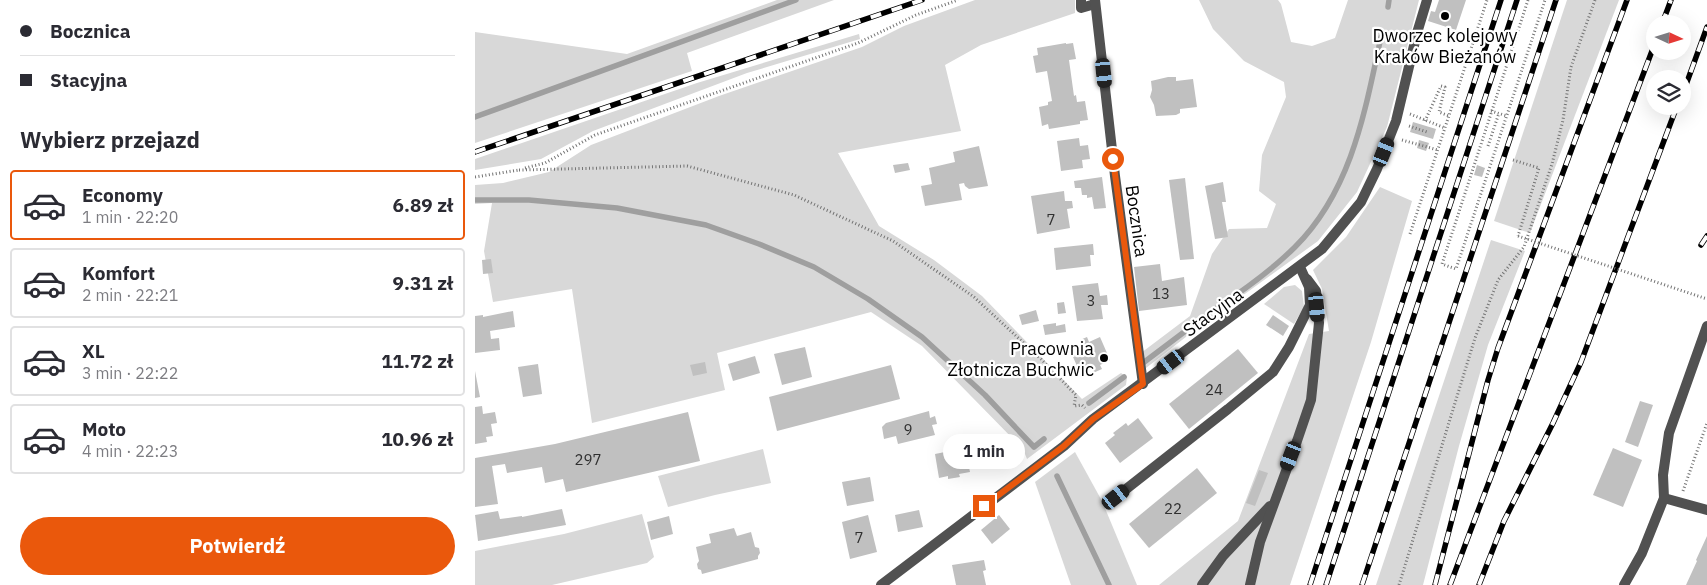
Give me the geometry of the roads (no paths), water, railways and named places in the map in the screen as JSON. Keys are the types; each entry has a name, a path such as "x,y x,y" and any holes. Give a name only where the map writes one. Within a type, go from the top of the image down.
{"street":[{"name":"Bocznica","path":"1081,0 1081,8 1095,2 1115,176 1143,384"},
{"name":"Stacyjna","path":"881,585 1058,450 1093,419 1143,384 1322,250 1361,202 1377,169 1396,121 1427,0"},
{"path":"1250,585 1260,542 1311,400 1319,323 1316,291 1300,267"},
{"path":"1116,497 1273,372 1307,315 1310,305 1310,294 1307,279"},
{"path":"1624,585 1642,553 1664,498 1663,475 1669,433 1707,326"},
{"path":"1664,498 1707,510"},
{"path":"1202,585 1223,556 1274,501"}],"waterway":[{"path":"475,117 796,0"},
{"path":"1388,7 1389,0"},
{"path":"1217,308 1277,264 1295,247 1314,225 1330,201 1343,175 1362,121 1381,37"},
{"path":"475,200 529,200 617,208 706,225 759,244 814,267 868,299 922,337 985,395 1034,447 1044,439"},
{"path":"1143,363 1204,317"},
{"path":"1089,403 1124,377"},
{"path":"1057,476 1109,585"}],"railway":[{"path":"475,152 922,0"},
{"path":"1310,585 1501,0"},
{"path":"1326,585 1517,0"},
{"path":"1362,585 1556,0"},
{"path":"1435,585 1498,348 1627,0"},
{"path":"1665,15 1671,0"},
{"path":"1691,71 1707,27"},
{"path":"1450,585 1649,60"},
{"path":"1479,585 1504,521 1581,362 1674,115"},
{"path":"1701,245 1707,236"}],"place":[{"name":"Dworzec kolejowy Kraków Bieżanów","path":"1445,16"},
{"name":"Pracownia Złotnicza Buchwic","path":"1104,358"}]}
